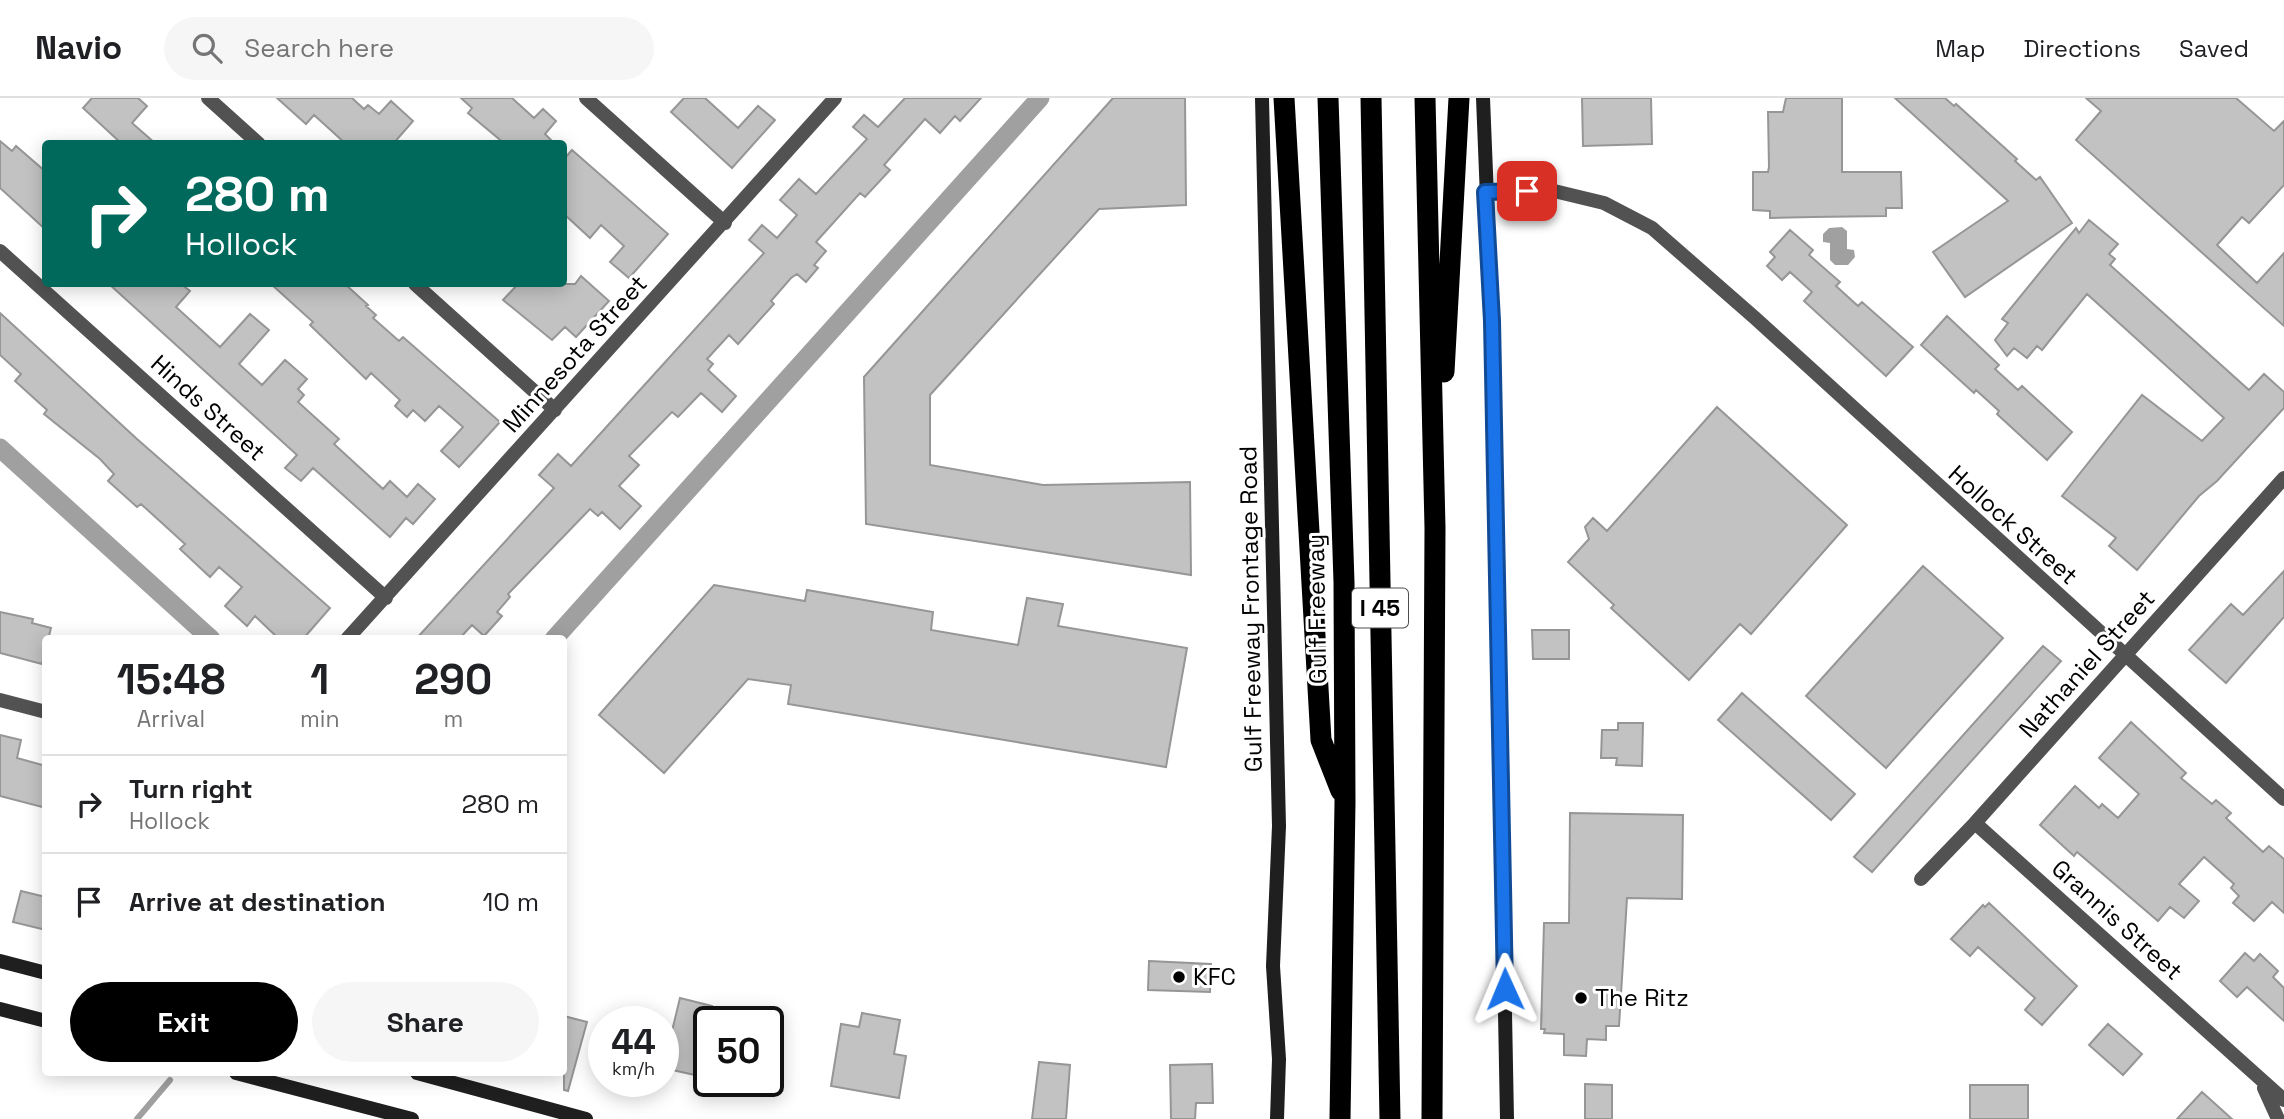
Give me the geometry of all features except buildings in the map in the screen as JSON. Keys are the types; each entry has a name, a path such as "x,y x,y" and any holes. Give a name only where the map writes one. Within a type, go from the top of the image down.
{"highway":[{"path":"1284,98 1321,740 1345,802"},
{"name":"Gulf Freeway","path":"1328,98 1344,582 1345,802 1340,1118"},
{"name":"I 45","path":"1371,98 1390,1118"},
{"name":"I 45","path":"1425,98 1435,528 1433,1119"},
{"path":"1435,528 1459,98"}],"main road":[{"name":"Gulf Freeway Frontage Road","path":"1262,98 1278,812 1273,966 1279,1059 1278,1116"},
{"path":"1483,98 1493,334 1506,1117"},
{"path":"0,961 42,972"},
{"path":"0,1009 42,1020"},
{"path":"259,1076 289,1080 412,1119"},
{"path":"428,1076 586,1119"}],"street":[{"path":"208,98 255,140"},
{"path":"586,98 725,223"},
{"name":"Minnesota Street","path":"350,635 725,223 835,98"},
{"name":"Hollock Street","path":"1485,192 1550,190 1604,203 1652,228 1714,281 2284,799"},
{"name":"Hinds Street","path":"0,251 386,598"},
{"path":"418,287 555,410"},
{"name":"Nathaniel Street","path":"1921,879 2282,484"},
{"path":"0,700 42,711"},
{"name":"Grannis Street","path":"1975,823 2284,1100"},
{"name":"Grannis Street","path":"2230,1051 2270,1096 2277,1119"}],"shaded area":[{"path":"1842,227 1847,231 1847,249 1854,250 1855,257 1848,265 1835,265 1830,260 1830,243 1823,242 1823,234 1829,228"}],"waterway":[{"path":"558,635 1040,98"},
{"path":"0,448 207,635"},
{"path":"137,1119 170,1080"}],"place":[{"name":"KFC","path":"1179,977"},
{"name":"The Ritz","path":"1581,998"}],"route":[{"path":"1505,989 1492,321 1485,192 1527,191"}]}
